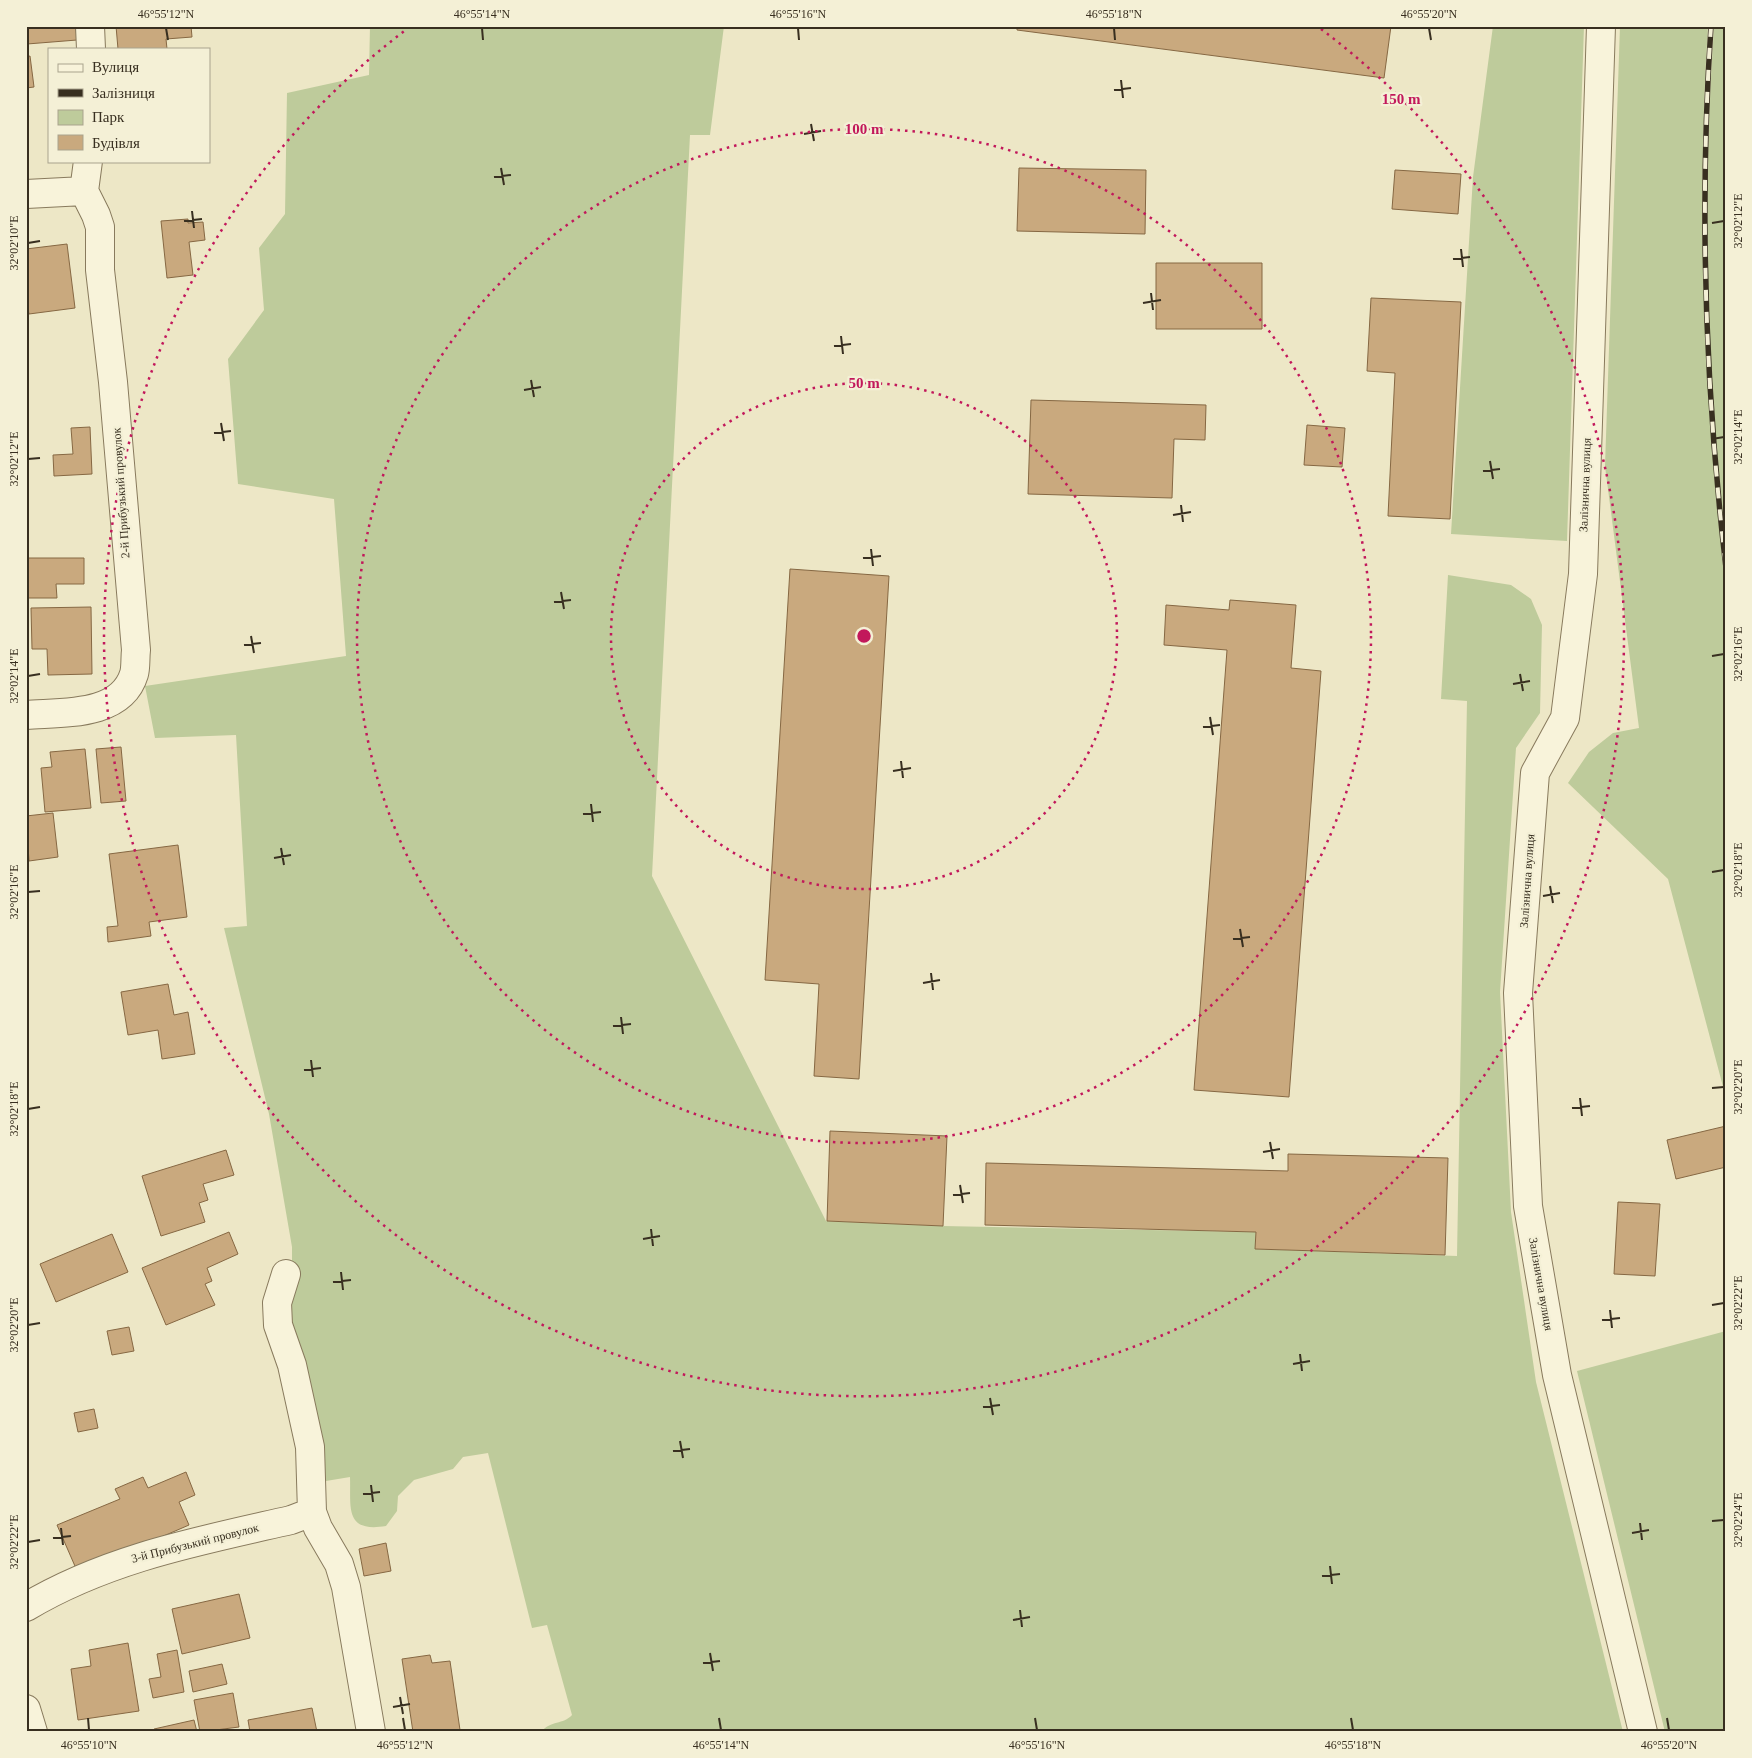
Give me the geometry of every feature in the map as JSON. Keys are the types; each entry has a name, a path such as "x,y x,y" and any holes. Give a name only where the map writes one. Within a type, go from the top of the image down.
{"street":[{"path":"90,26 91,48"},
{"name":"Залізнична вулиця","path":"1601,26 1583,574 1564,718 1535,772 1518,993 1528,1206 1557,1375 1643,1732"},
{"path":"26,194 84,191 88,162"},
{"name":"2-й Прибузький провулок","path":"26,715 93,709 113,701 126,690 134,673 136,650 113,382 100,270 100,227 84,191"},
{"path":"286,1274 277,1303 278,1325 292,1365 310,1447 312,1512 318,1528 339,1564 346,1587 371,1732"},
{"name":"3-й Прибузький провулок","path":"26,1606 62,1586 138,1556 291,1520 312,1512"},
{"path":"26,1709 33,1732"}],"green space":[{"path":"370,26 724,26 710,135 690,135 652,876 826,1221 943,1226 1256,1232 1256,1249 1457,1256 1467,701 1441,699 1448,575 1511,585 1531,599 1542,625 1540,713 1516,748 1500,992 1511,1212 1536,1382 1623,1732 541,1732 545,1728 572,1715 547,1625 532,1628 488,1453 463,1457 453,1469 414,1480 398,1496 397,1511 386,1526 363,1526 356,1521 351,1508 350,1477 320,1482 285,1331 292,1275 292,1247 269,1114 224,928 247,926 236,735 155,738 145,686 346,656 334,499 238,484 228,359 264,310 259,248 285,214 287,93 369,75"},
{"path":"1493,26 1584,26 1567,541 1451,534 1473,177"},
{"path":"1620,26 1708,26 1704,97 1704,309 1712,450 1726,591 1726,1098 1668,879 1568,783 1589,752 1613,733 1639,728 1605,466"},
{"path":"1714,26 1726,26 1726,547 1714,417 1708,287 1708,156"},
{"path":"1726,1331 1726,1732 1665,1732 1577,1371"}],"building":[{"path":"26,26 76,26 77,40 27,44"},
{"path":"116,26 191,26 192,37 166,39 167,48 118,48"},
{"path":"1017,26 1391,26 1384,78 1017,30"},
{"path":"30,56 34,87 26,88 26,57"},
{"path":"1019,168 1146,170 1145,234 1017,231"},
{"path":"1395,170 1461,174 1458,214 1392,209"},
{"path":"188,219 188,223 203,222 205,240 189,242 193,275 167,278 161,221"},
{"path":"67,244 75,308 29,314 26,298 26,249"},
{"path":"1156,263 1262,263 1262,329 1156,329"},
{"path":"1371,298 1461,302 1450,519 1388,516 1395,373 1367,371"},
{"path":"1031,400 1206,405 1205,440 1174,439 1172,498 1028,494"},
{"path":"1307,425 1345,428 1342,467 1304,465"},
{"path":"90,427 92,474 54,476 53,455 73,454 71,428"},
{"path":"26,558 84,558 84,584 56,584 57,598 26,598"},
{"path":"790,569 889,576 859,1079 814,1076 819,984 765,980"},
{"path":"1230,600 1296,605 1291,668 1321,671 1289,1097 1194,1090 1227,650 1164,645 1166,605 1229,610"},
{"path":"91,607 92,674 48,675 47,649 32,649 31,608"},
{"path":"121,747 126,801 101,803 96,749"},
{"path":"85,749 91,808 45,812 41,768 52,767 50,752"},
{"path":"53,813 58,857 29,861 26,816"},
{"path":"178,845 187,917 149,922 151,936 108,942 107,927 118,926 109,854"},
{"path":"168,984 174,1015 188,1012 195,1054 162,1059 158,1030 128,1035 121,992"},
{"path":"1726,1126 1726,1167 1676,1179 1667,1140"},
{"path":"830,1131 947,1136 943,1226 827,1221"},
{"path":"226,1150 234,1175 203,1184 208,1200 199,1203 205,1222 161,1236 142,1176"},
{"path":"1288,1154 1448,1158 1445,1255 1255,1249 1256,1232 985,1225 986,1163 1288,1171"},
{"path":"1618,1202 1660,1204 1655,1276 1614,1274"},
{"path":"229,1232 238,1254 207,1268 212,1281 205,1284 215,1305 166,1325 142,1268"},
{"path":"112,1234 128,1272 56,1302 40,1264"},
{"path":"129,1327 134,1351 112,1355 107,1331"},
{"path":"94,1409 98,1428 78,1432 74,1413"},
{"path":"186,1472 195,1495 179,1502 189,1525 78,1573 57,1525 120,1499 115,1489 143,1477 148,1488"},
{"path":"386,1543 391,1571 364,1576 359,1549"},
{"path":"239,1594 250,1638 182,1654 172,1609"},
{"path":"128,1643 139,1711 78,1720 71,1669 91,1666 89,1650"},
{"path":"177,1650 184,1692 153,1698 149,1679 161,1677 157,1654"},
{"path":"430,1655 432,1663 450,1661 460,1730 413,1732 402,1659"},
{"path":"222,1664 227,1684 193,1692 189,1671"},
{"path":"233,1693 239,1727 200,1732 194,1700"},
{"path":"312,1708 317,1732 250,1732 248,1720"},
{"path":"194,1720 197,1732 155,1732 154,1729"}],"railway":[{"path":"1711,26 1705,162 1706,297 1713,433 1726,568"}]}
